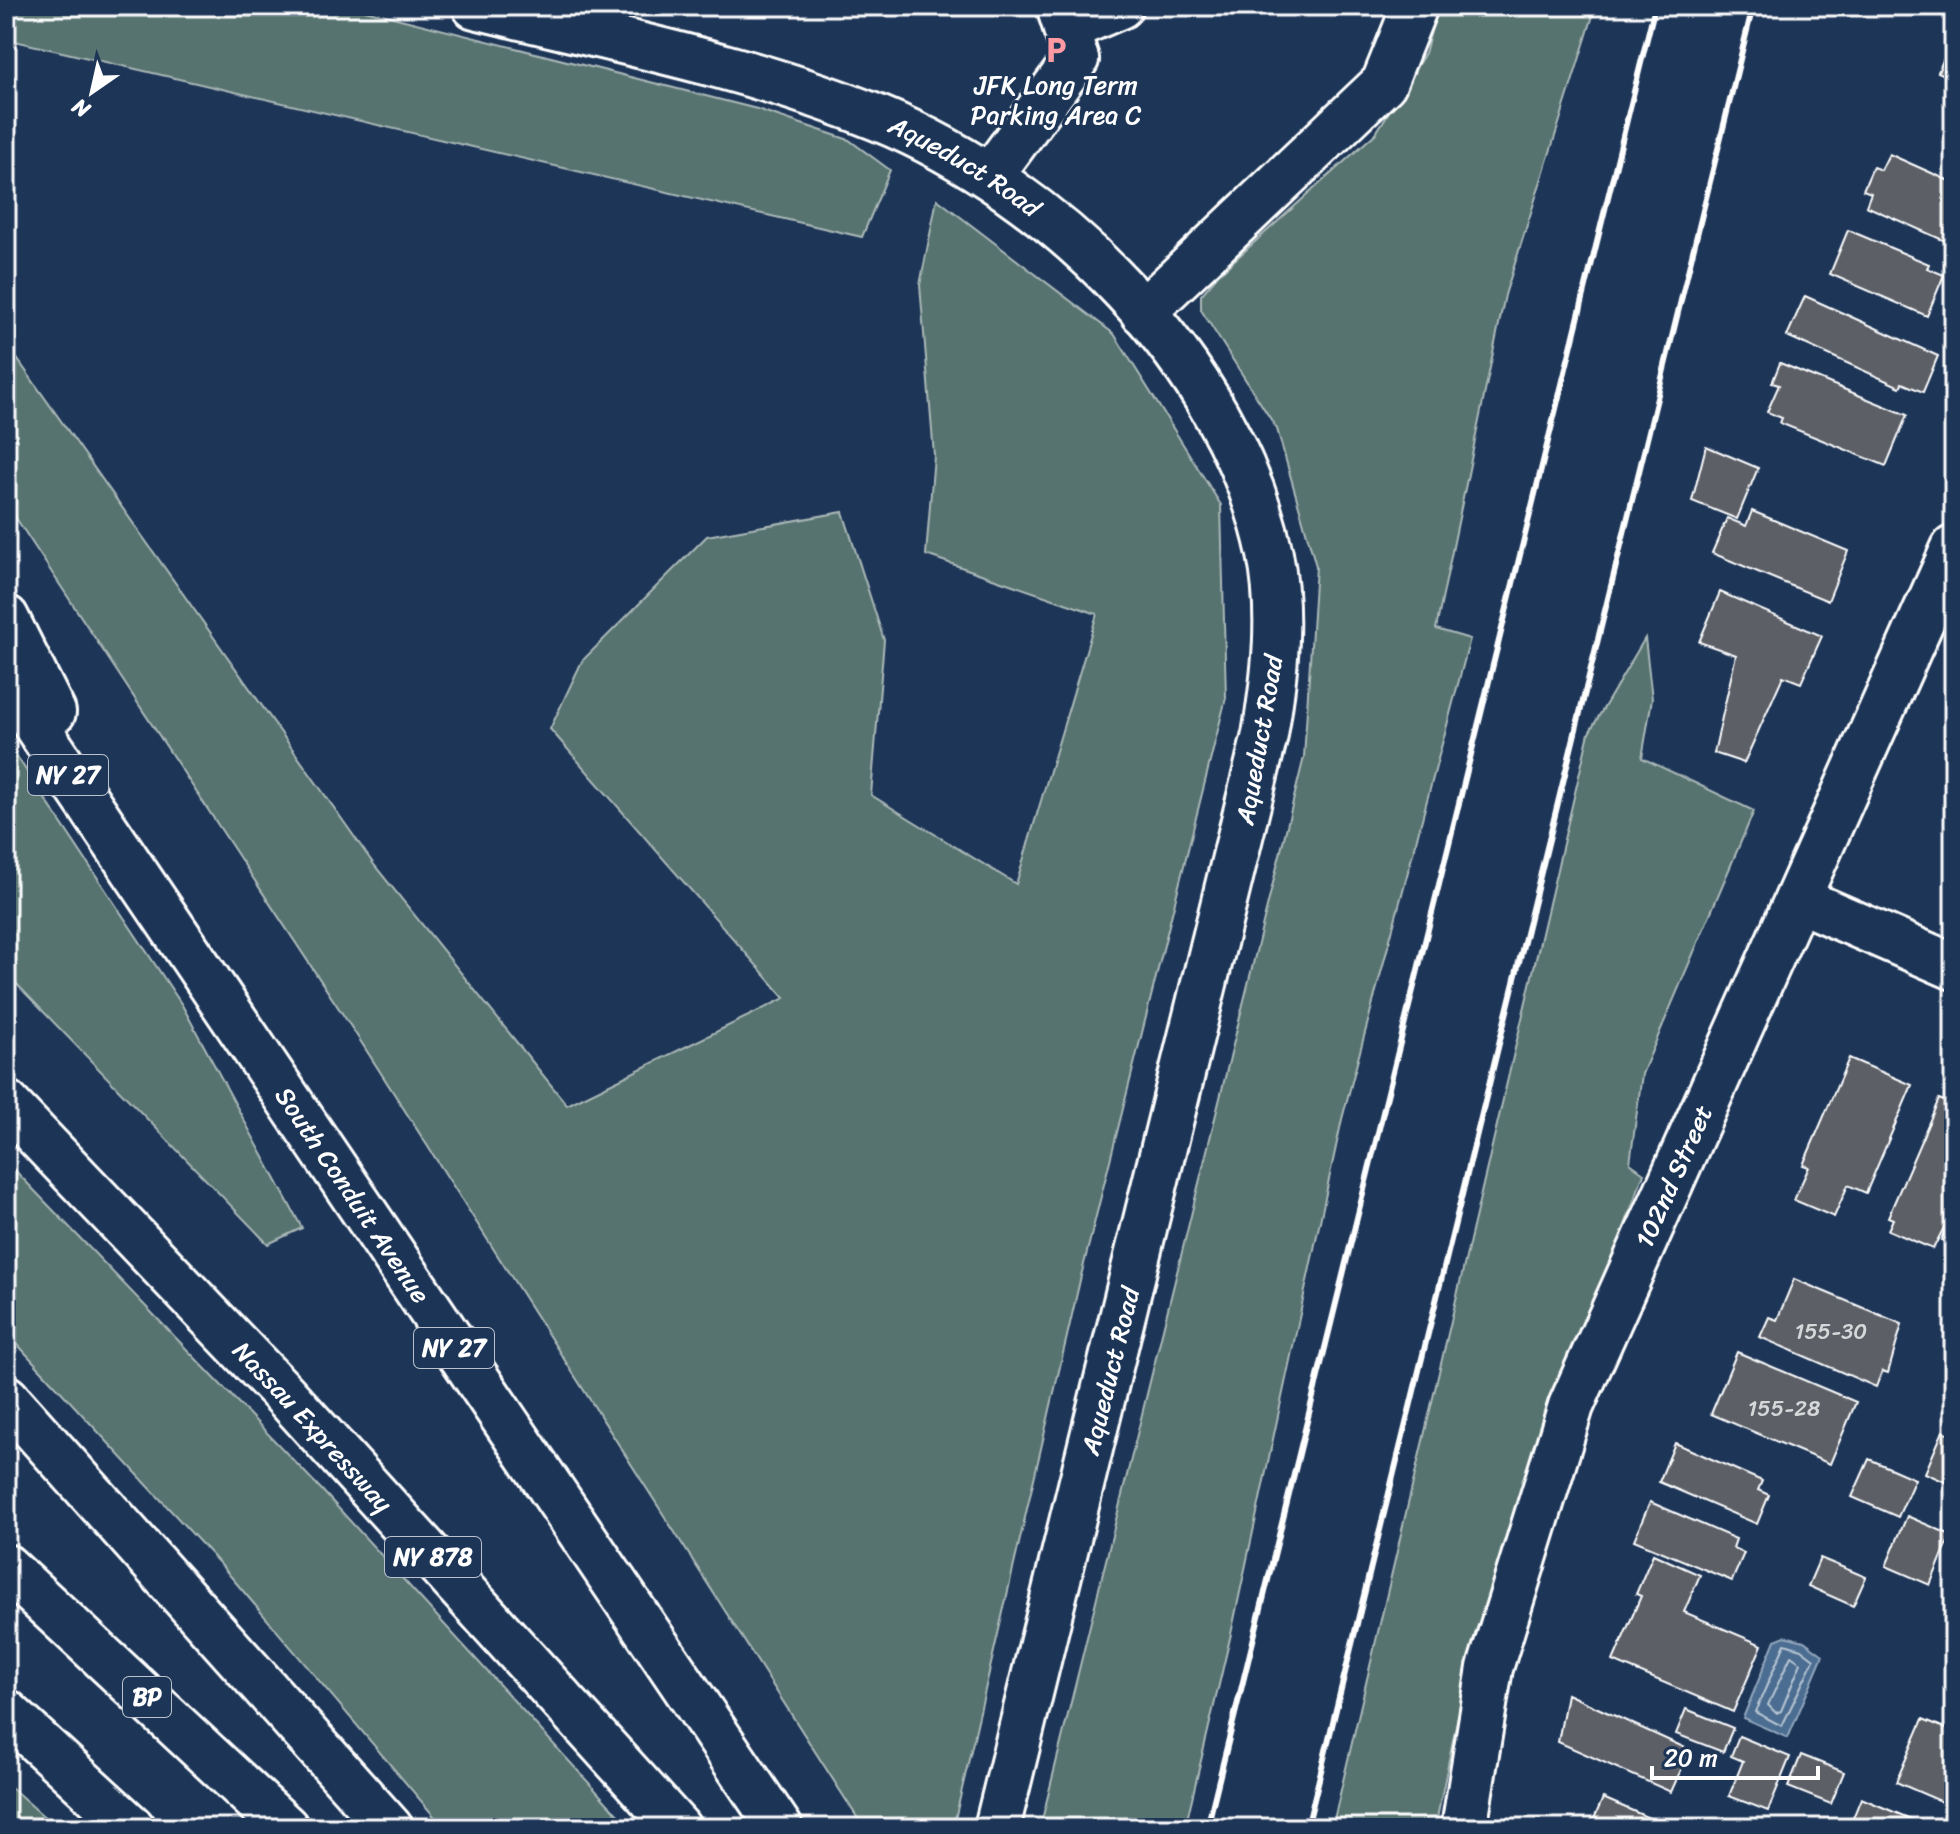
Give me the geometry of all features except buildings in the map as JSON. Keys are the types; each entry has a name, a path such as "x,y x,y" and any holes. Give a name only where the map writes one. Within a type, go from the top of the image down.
{"main road":[{"name":"Aqueduct Road","path":"475,6 756,75 879,119 936,145 990,176 1063,233 1143,312 1206,397 1229,439 1261,517 1275,599 1273,685 1251,796 997,1827"},
{"path":"990,176 1076,59 1062,18 1120,6"},
{"path":"1143,312 1384,83 1415,6"},
{"name":"102nd Street","path":"1464,1828 1490,1668 1571,1406 1800,900 1954,548"},
{"path":"6,618 130,868"},
{"name":"South Conduit Avenue","path":"6,681 780,1828"},
{"path":"1800,900 1954,967"},
{"name":"Nassau Expressway","path":"6,1103 235,1342 678,1828"},
{"path":"6,1398 390,1828"},
{"name":"BP","path":"6,1567 286,1828"},
{"path":"6,1712 132,1828"}],"green space":[{"path":"6,6 349,6 757,109 849,140 890,170 862,237 6,39"},
{"path":"1438,6 1596,6 1505,295 1436,629 1470,639 1342,1119 1231,1634 1185,1828 1040,1828 1304,757 1316,566 1277,429 1201,310 1201,295 1218,275 1376,133 1425,53"},
{"path":"937,199 1114,334 1221,505 1226,698 1081,1276 953,1828 864,1828 361,1042 6,503 6,343 375,866 567,1105 785,998 550,729 582,661 707,536 843,512 884,640 871,795 1016,884 1097,614 926,555 934,455 920,285"},
{"path":"1645,638 1652,699 1642,758 1754,811 1642,1074 1630,1163 1644,1173 1474,1637 1435,1828 1332,1828 1589,733"},
{"path":"6,740 182,1005 302,1228 268,1244 6,973"},
{"path":"6,1161 320,1488 630,1828 444,1828 221,1565 6,1332"},
{"path":"6,1783 57,1828 6,1828"}],"water":[{"path":"1785,1636 1804,1641 1823,1655 1788,1738 1743,1718 1775,1640"}],"railway":[{"path":"1207,1828 1655,6"},
{"path":"1307,1828 1753,6"}],"place":[{"name":"JFK Long Term Parking Area C","path":"1056,50"}]}
